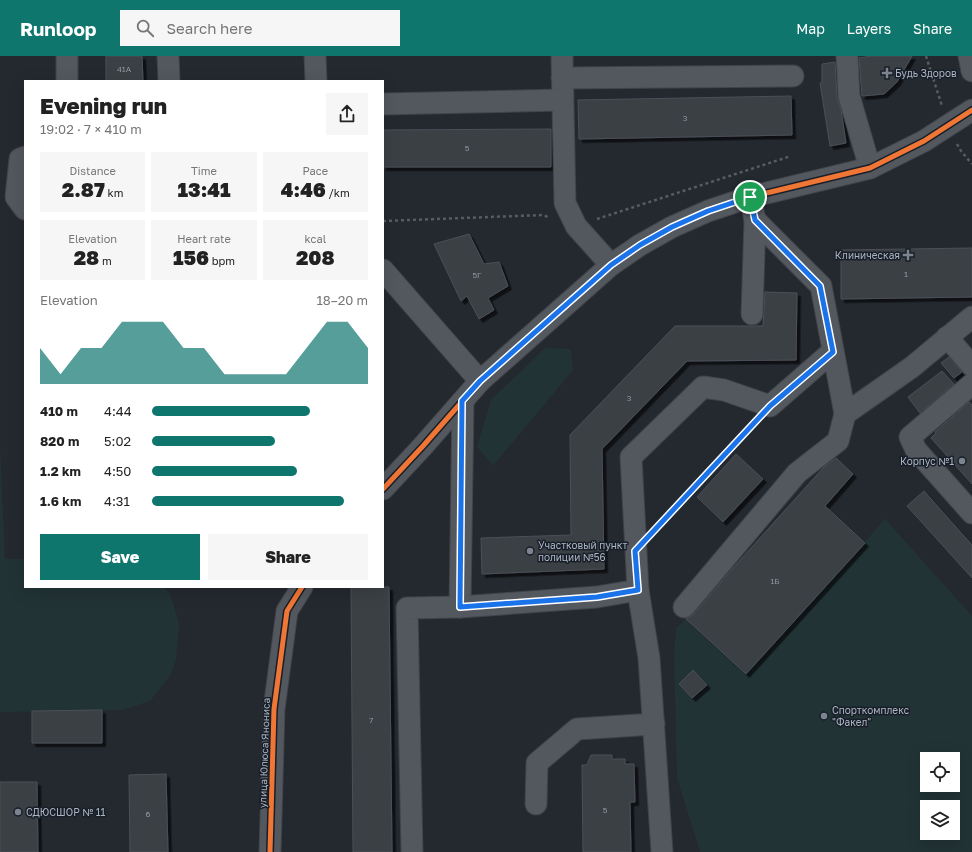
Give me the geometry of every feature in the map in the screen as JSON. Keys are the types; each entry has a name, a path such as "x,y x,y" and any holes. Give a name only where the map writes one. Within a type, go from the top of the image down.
{"street":[{"path":"67,56 67,80"},
{"path":"168,56 169,80"},
{"path":"315,56 316,80"},
{"path":"562,56 565,203 576,226 611,265"},
{"path":"847,56 849,96 870,168"},
{"path":"970,56 972,71"},
{"path":"562,78 793,76"},
{"path":"384,104 562,100"},
{"path":"384,488 480,381 611,265 640,245 672,227 708,211 750,197 870,168 924,142 972,110"},
{"path":"24,157 20,159 16,197 24,208"},
{"path":"750,197 755,220 752,314"},
{"path":"684,607 798,473 838,441 845,414 820,286 755,220"},
{"path":"384,271 480,381"},
{"path":"845,414 912,367 972,317"},
{"path":"948,337 972,366"},
{"path":"662,852 649,658 638,590 631,457 703,387 724,390 770,406 833,352"},
{"path":"972,384 910,438 916,450 972,513"},
{"path":"460,607 462,401"},
{"name":"улица Юлюса Янониса","path":"270,852 274,709 287,611 301,588"},
{"path":"412,852 407,608 460,607 597,597 638,590"},
{"path":"536,804 537,763 577,730 654,724"}],"path":[{"path":"635,551 770,406"}],"shaded area":[{"path":"545,348 571,349 573,370 493,466 477,447 491,400"},
{"path":"0,446 5,559 24,559 24,588 164,588 170,594 179,623 176,660 170,676 150,701 123,710 0,712"},
{"name":"Спорткомплекс \"Факел\"","path":"885,519 972,616 972,852 700,852 677,778 674,655 676,628 686,619 746,674"}],"building":[{"path":"106,56 142,56 143,80 106,80"},
{"path":"871,56 912,56 897,82 884,94 862,96 859,58"},
{"path":"835,62 837,97 841,110 846,143 830,146 820,83 822,83 822,64"},
{"path":"791,96 792,135 579,139 578,100"},
{"path":"551,129 551,167 384,167 384,130"},
{"path":"469,234 484,264 499,262 508,286 488,298 494,310 479,319 467,296 461,301 434,244"},
{"path":"972,248 972,297 841,299 841,250"},
{"path":"765,292 797,293 796,360 687,361 602,449 604,569 482,574 481,538 571,535 570,435 675,326 763,326"},
{"path":"949,357 962,372 954,378 941,363"},
{"path":"942,371 954,384 920,413 908,397"},
{"name":"Корпус №1","path":"969,402 972,405 972,484 931,438 936,433 935,432"},
{"path":"736,454 763,479 723,522 697,497"},
{"path":"836,458 853,474 825,506 865,543 746,674 686,619 693,615 732,569 824,467"},
{"path":"924,491 972,545 972,578 907,506"},
{"path":"389,587 392,852 353,852 351,588"},
{"path":"693,670 707,685 692,698 679,684"},
{"path":"102,710 102,743 32,743 32,711"},
{"path":"591,755 612,755 612,759 625,759 625,764 634,764 635,802 630,802 631,852 583,852 582,765 587,765"},
{"path":"166,774 168,852 130,852 129,775"},
{"path":"0,782 37,782 38,852 0,852"}],"cycle path":[{"path":"384,488 480,381 611,265 640,245 672,227 708,211 750,197 870,168 924,141 972,110"},
{"path":"270,852 274,709 287,611 301,588"}],"place":[{"name":"Будь Здоров","path":"887,73"},
{"name":"Клиническая","path":"908,255"},
{"name":"Корпус №1","path":"962,461"},
{"name":"Участковый пункт полиции №56","path":"530,551"},
{"name":"Спорткомплекс \"Факел\"","path":"824,716"},
{"name":"СДЮСШОР № 11","path":"18,812"}],"route":[{"path":"750,197 755,220 820,286 833,352 770,406 635,551 638,590 597,597 460,607 462,401 480,381 611,265 640,245 672,227 708,211 750,197"}]}
